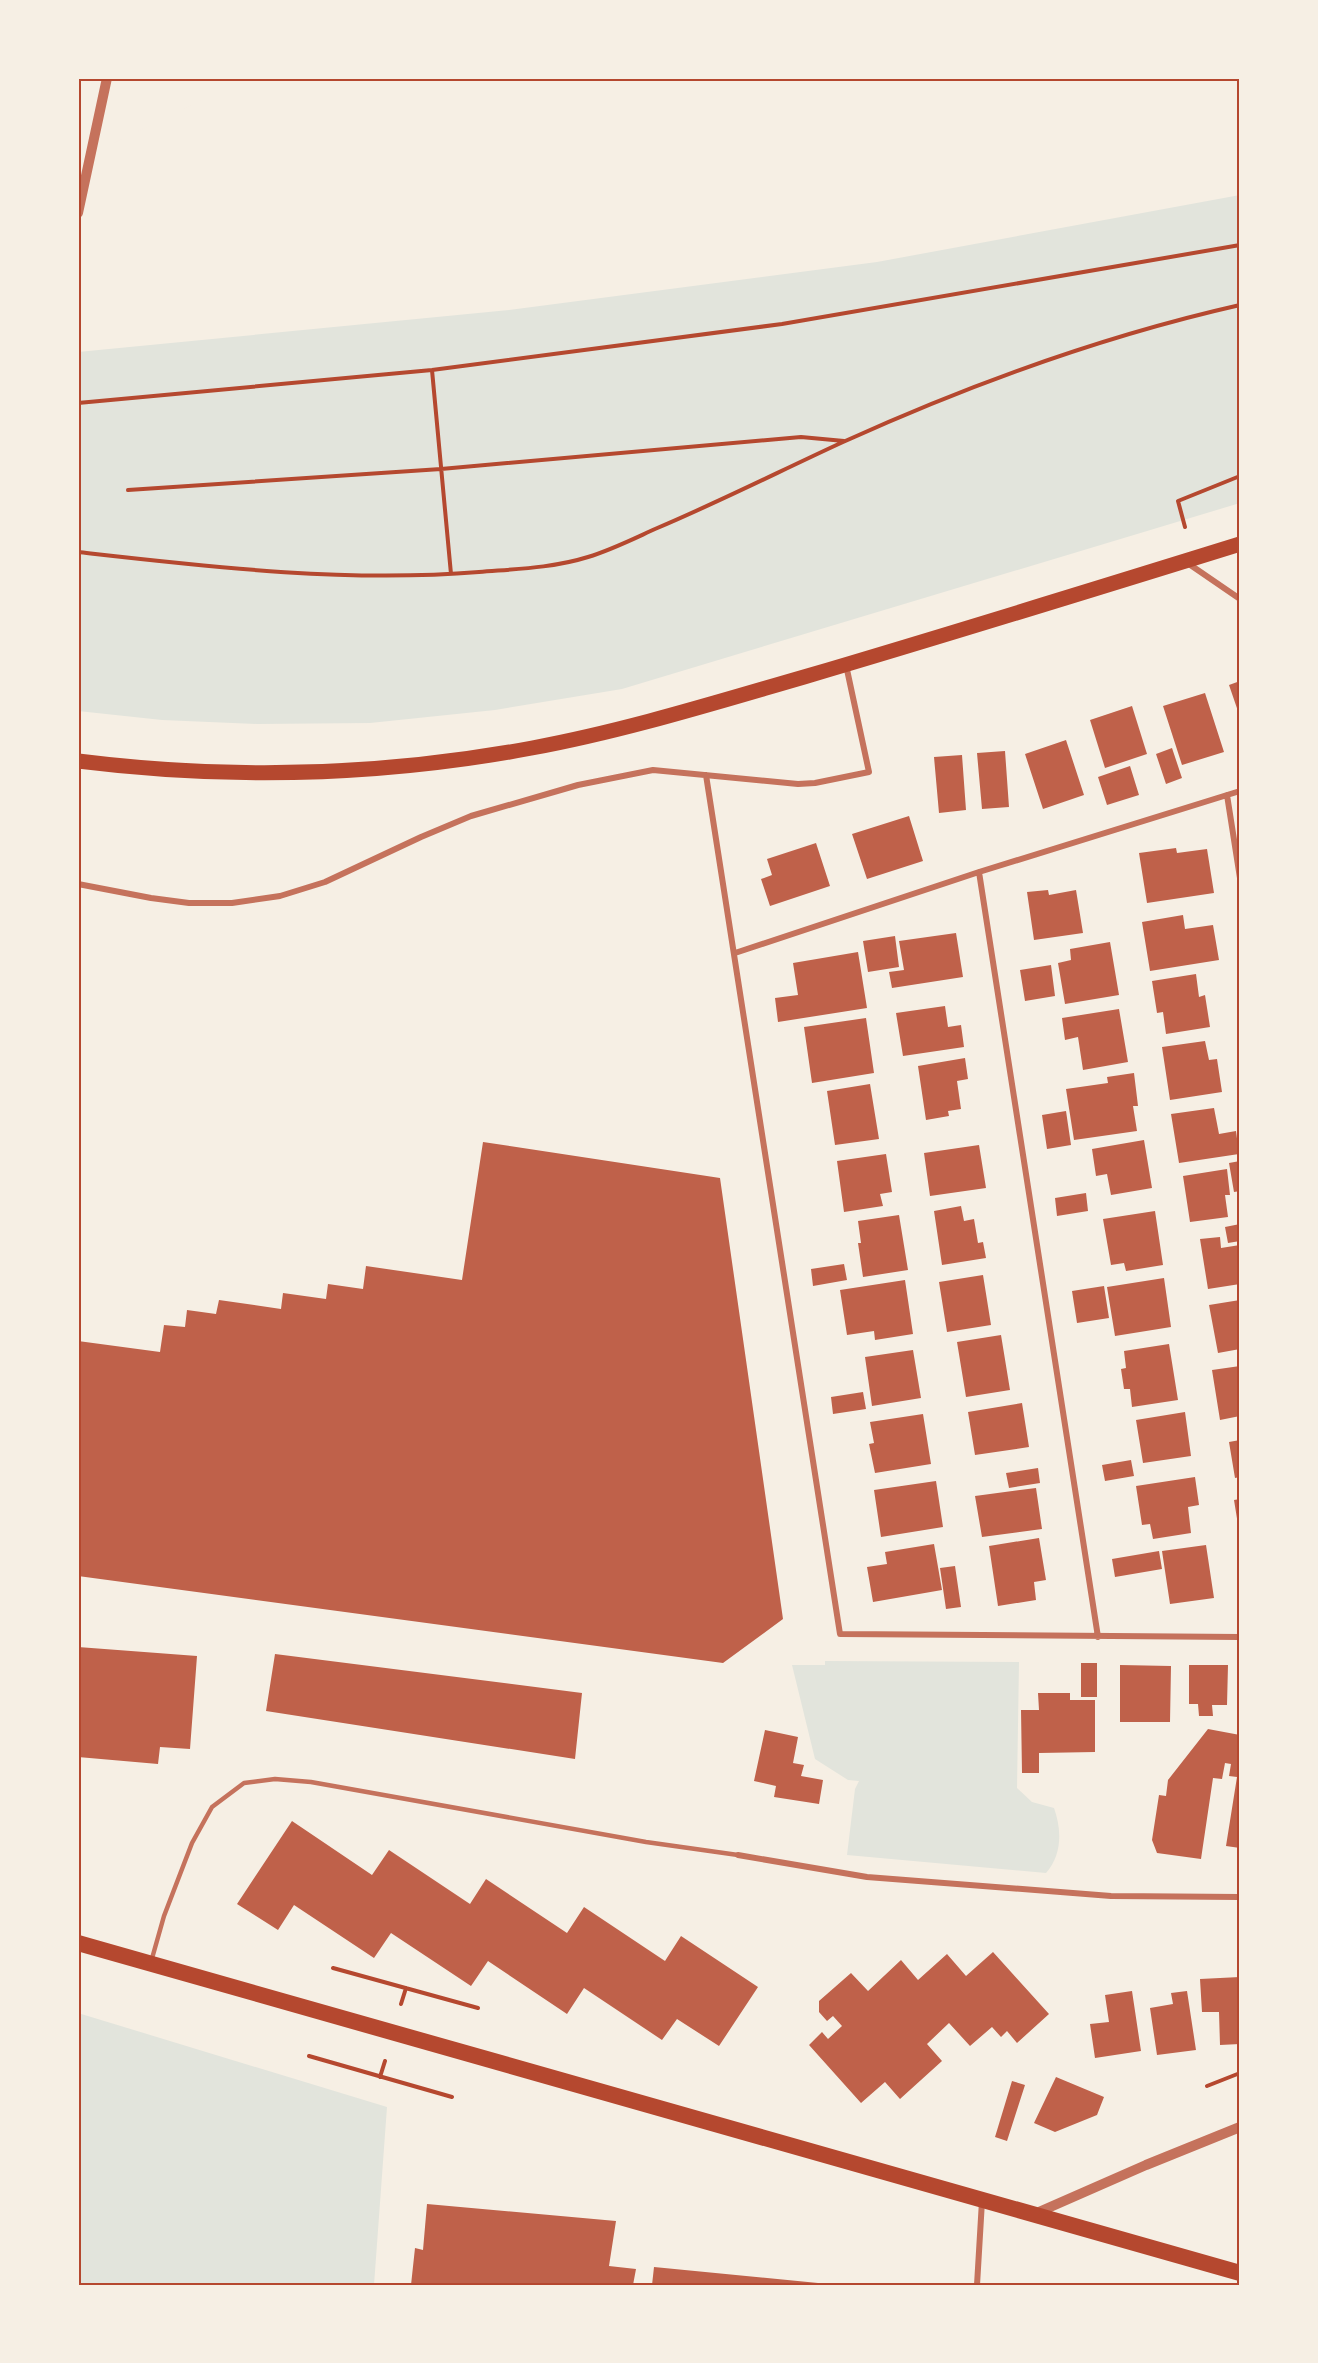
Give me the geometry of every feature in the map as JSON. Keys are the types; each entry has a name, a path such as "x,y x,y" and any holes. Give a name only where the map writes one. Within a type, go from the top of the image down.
{"highway":[{"path":"78,1943 1240,2273"}],"main road":[{"path":"78,762 229,774 293,773 451,760 529,749 599,735 846,664 1240,544"}],"street":[{"path":"78,213 107,78"},
{"path":"1185,561 1240,599"},
{"path":"78,884 189,903 232,903 279,896 325,882 471,816 578,785 653,770 798,784 815,783 869,772 846,664"},
{"path":"706,775 840,1634 1240,1637"},
{"path":"735,953 979,872 1240,791"},
{"path":"1227,795 1240,878"},
{"path":"979,872 1098,1636"},
{"path":"738,1855 867,1877 1111,1896 1240,1897"},
{"path":"1032,2215 1240,2127"},
{"path":"977,2285 982,2201"}],"lane":[{"path":"150,1964 192,1843 212,1807 244,1783 274,1779 311,1782 646,1842 738,1855"}],"path":[{"path":"78,403 432,370 782,324 1240,245"},
{"path":"78,552 243,570 343,576 451,574 537,568 587,557 673,522 845,441 962,391 1054,357 1126,335 1240,305"},
{"path":"432,370 451,574"},
{"path":"128,490 441,469 801,437 845,441"},
{"path":"1185,527 1178,501 1240,476"},
{"path":"333,1968 478,2008"},
{"path":"309,2056 453,2097"},
{"path":"1207,2086 1240,2073"}],"shaded area":[{"path":"1240,195 1240,503 622,689 495,710 370,723 257,724 162,720 78,711 78,352 509,310 877,262"},
{"path":"825,1661 1019,1662 1017,1788 1032,1802 1054,1808 1058,1825 1058,1850 1046,1873 847,1855 855,1789 859,1781 848,1780 815,1759 792,1665 825,1665"},
{"path":"78,2013 387,2107 374,2285 78,2285"}],"pier":[{"path":"78,78 208,78 203,99 78,161"}],"building":[{"path":"1240,681 1240,717 1229,685"},
{"path":"1205,693 1224,752 1182,765 1163,706"},
{"path":"1132,706 1147,754 1105,768 1090,720"},
{"path":"1066,740 1084,795 1043,809 1025,754"},
{"path":"1172,748 1182,778 1166,784 1156,754"},
{"path":"1005,751 1009,807 982,809 977,753"},
{"path":"962,755 966,810 939,813 934,757"},
{"path":"1130,766 1139,795 1107,805 1098,777"},
{"path":"909,816 923,861 867,879 852,834"},
{"path":"816,843 830,886 770,906 761,879 772,875 767,859"},
{"path":"1176,848 1177,853 1207,849 1214,893 1147,903 1139,853"},
{"path":"1048,890 1049,895 1076,890 1083,933 1034,940 1027,892"},
{"path":"1183,915 1185,929 1213,925 1219,960 1150,971 1142,922"},
{"path":"956,933 963,977 892,988 889,972 904,970 899,941"},
{"path":"895,936 899,967 868,972 863,941"},
{"path":"1110,942 1119,995 1065,1004 1058,963 1071,960 1070,949"},
{"path":"858,952 867,1008 778,1022 775,998 798,995 793,963"},
{"path":"1051,965 1055,996 1025,1001 1020,970"},
{"path":"1196,974 1199,997 1205,995 1210,1027 1166,1034 1163,1012 1157,1013 1152,981"},
{"path":"945,1006 948,1027 961,1025 964,1047 903,1056 896,1013"},
{"path":"1119,1009 1128,1062 1083,1070 1078,1037 1065,1040 1062,1018"},
{"path":"866,1018 874,1073 812,1083 804,1027"},
{"path":"1205,1041 1209,1060 1217,1059 1222,1092 1170,1100 1162,1047"},
{"path":"965,1058 968,1079 957,1081 961,1109 948,1111 949,1116 926,1120 918,1066"},
{"path":"1134,1073 1138,1106 1133,1106 1137,1131 1074,1140 1066,1089 1108,1083 1107,1077"},
{"path":"870,1084 879,1139 835,1145 827,1091"},
{"path":"1214,1108 1219,1134 1236,1131 1239,1154 1179,1163 1171,1114"},
{"path":"1066,1111 1071,1145 1047,1149 1042,1115"},
{"path":"1144,1140 1152,1188 1111,1195 1107,1174 1096,1176 1092,1149"},
{"path":"483,1142 720,1178 783,1619 723,1663 78,1576 78,1341 160,1352 164,1325 185,1327 187,1310 216,1314 219,1300 281,1309 283,1293 326,1299 328,1284 363,1289 366,1266 462,1280"},
{"path":"979,1145 986,1188 930,1196 924,1153"},
{"path":"886,1154 892,1192 880,1194 883,1206 844,1212 837,1161"},
{"path":"1240,1161 1240,1191 1234,1192 1229,1163"},
{"path":"1227,1169 1230,1195 1225,1195 1228,1217 1190,1222 1183,1176"},
{"path":"1086,1193 1088,1211 1057,1216 1055,1198"},
{"path":"961,1206 964,1221 974,1219 978,1243 983,1242 986,1258 942,1265 934,1211"},
{"path":"1155,1211 1163,1265 1126,1271 1124,1263 1111,1265 1103,1219"},
{"path":"899,1215 908,1270 863,1277 858,1243 861,1243 858,1221"},
{"path":"1240,1224 1240,1241 1228,1243 1225,1227"},
{"path":"1220,1237 1221,1248 1240,1245 1240,1284 1208,1289 1200,1239"},
{"path":"844,1264 847,1280 813,1286 811,1269"},
{"path":"983,1275 991,1325 947,1332 939,1282"},
{"path":"1164,1278 1171,1327 1115,1336 1107,1287"},
{"path":"905,1280 913,1334 875,1340 874,1331 847,1335 840,1290"},
{"path":"1104,1286 1109,1318 1077,1323 1072,1291"},
{"path":"1240,1300 1240,1349 1218,1353 1209,1305"},
{"path":"1001,1335 1010,1390 966,1397 957,1342"},
{"path":"1169,1344 1178,1400 1132,1407 1130,1389 1124,1389 1121,1369 1126,1368 1124,1351"},
{"path":"913,1350 921,1398 872,1406 865,1357"},
{"path":"1240,1366 1240,1416 1220,1420 1212,1370"},
{"path":"863,1392 866,1409 833,1414 831,1397"},
{"path":"1022,1403 1029,1447 975,1455 968,1412"},
{"path":"1185,1412 1191,1456 1143,1463 1136,1420"},
{"path":"923,1414 931,1464 875,1473 869,1444 874,1443 870,1422"},
{"path":"1240,1440 1240,1477 1235,1478 1229,1442"},
{"path":"1131,1460 1134,1476 1105,1481 1102,1465"},
{"path":"1038,1468 1040,1483 1009,1488 1006,1473"},
{"path":"1195,1477 1199,1505 1188,1507 1191,1533 1153,1539 1150,1524 1142,1525 1136,1486"},
{"path":"936,1481 943,1527 881,1537 874,1490"},
{"path":"1036,1488 1042,1529 982,1537 975,1496"},
{"path":"1240,1499 1240,1531 1239,1531 1234,1500"},
{"path":"1039,1538 1046,1580 1034,1582 1036,1600 998,1606 989,1546"},
{"path":"934,1544 942,1590 873,1602 867,1567 887,1564 885,1552"},
{"path":"1206,1545 1214,1598 1170,1604 1162,1551"},
{"path":"1159,1551 1162,1569 1115,1577 1112,1559"},
{"path":"955,1566 961,1607 946,1609 940,1568"},
{"path":"78,1647 197,1656 190,1749 160,1747 158,1764 78,1757"},
{"path":"275,1654 582,1693 575,1759 266,1711"},
{"path":"1081,1663 1097,1663 1097,1697 1081,1697"},
{"path":"1120,1665 1171,1666 1170,1722 1120,1722"},
{"path":"1189,1665 1228,1665 1227,1705 1212,1705 1213,1716 1199,1716 1198,1704 1189,1704"},
{"path":"1038,1693 1070,1693 1070,1700 1095,1700 1095,1752 1039,1753 1039,1773 1022,1773 1021,1710 1039,1710"},
{"path":"1208,1729 1240,1735 1240,1848 1226,1846 1237,1777 1229,1776 1231,1764 1225,1763 1222,1779 1213,1778 1201,1859 1157,1853 1152,1840 1159,1795 1166,1796 1168,1780"},
{"path":"765,1730 798,1737 793,1763 804,1765 801,1776 823,1780 819,1804 774,1797 776,1786 754,1781"},
{"path":"292,1821 372,1875 389,1850 470,1904 486,1879 567,1933 584,1907 665,1961 681,1936 758,1987 719,2046 677,2019 662,2040 584,1988 567,2014 488,1961 471,1986 391,1933 374,1958 294,1905 278,1930 237,1904"},
{"path":"993,1952 1049,2014 1017,2043 1007,2031 1001,2037 992,2027 970,2046 949,2023 927,2044 942,2061 900,2099 885,2082 861,2103 809,2045 822,2032 828,2039 842,2026 833,2016 827,2021 819,2012 819,2001 851,1973 868,1991 901,1960 918,1980 947,1954 966,1976"},
{"path":"1240,1977 1240,2044 1220,2045 1219,2012 1202,2012 1200,1979"},
{"path":"1132,1991 1141,2051 1095,2058 1090,2024 1109,2022 1105,1995"},
{"path":"1187,1991 1196,2050 1157,2055 1150,2008 1173,2004 1171,1993"},
{"path":"1056,2077 1104,2097 1097,2115 1055,2132 1034,2123"},
{"path":"1012,2081 1025,2085 1007,2141 995,2137"},
{"path":"427,2204 616,2221 609,2266 636,2269 633,2285 411,2285 415,2248 423,2250"},
{"path":"654,2267 818,2283 818,2285 652,2285"}]}
